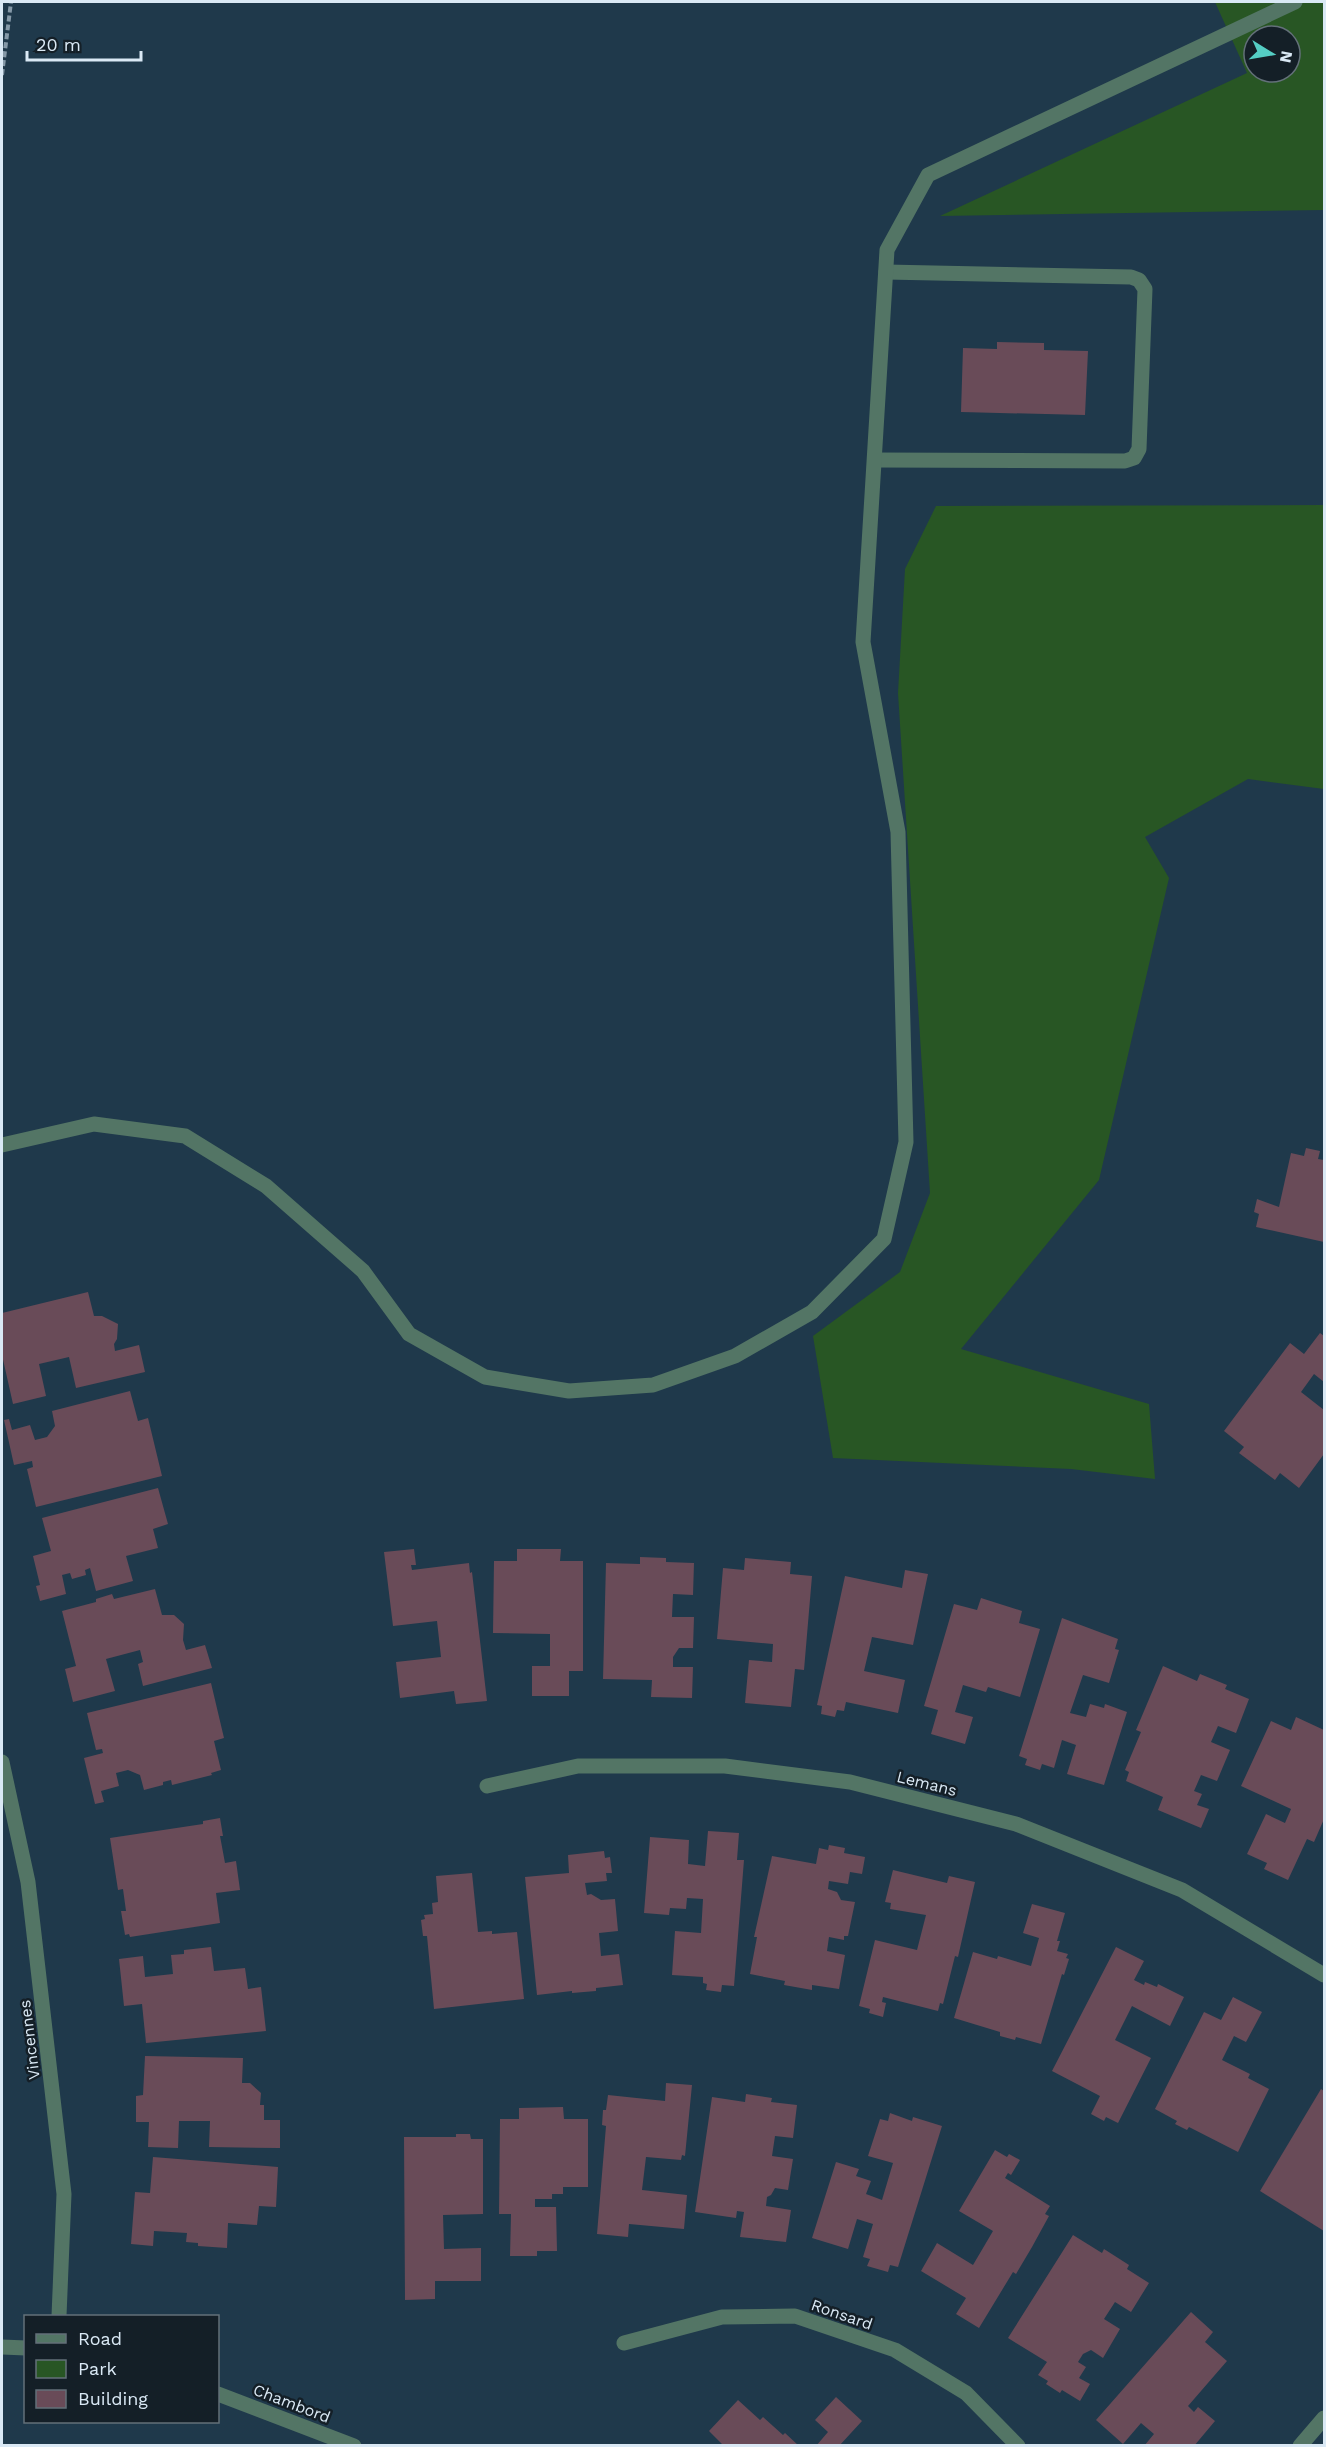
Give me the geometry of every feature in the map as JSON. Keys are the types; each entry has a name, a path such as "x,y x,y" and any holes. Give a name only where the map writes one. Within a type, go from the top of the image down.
{"street":[{"path":"2,1145 94,1124 185,1136 266,1186 355,1263 410,1334 484,1377 569,1392 652,1385 735,1356 812,1312 884,1239 906,1142 898,832 863,642 887,250 928,175 1295,2"},
{"path":"875,460 1125,461 1134,458 1139,449 1145,289 1139,280 1131,277 886,272"},
{"name":"Vincennes","path":"2,1762 28,1882 64,2194 59,2315"},
{"name":"Lemans","path":"487,1786 578,1766 725,1766 850,1782 1016,1824 1182,1890 1324,1975"},
{"name":"Ronsard","path":"624,2343 722,2317 795,2316 895,2350 966,2393 1018,2445"},
{"path":"2,2347 24,2348"},
{"name":"Chambord","path":"219,2394 354,2445"},
{"path":"1300,2445 1324,2418"}],"path":[{"path":"2,75 11,2"}],"green space":[{"path":"1215,2 1324,2 1324,210 940,216 1242,75 1242,84 1302,84 1302,24 1242,24 1242,62"},
{"path":"1324,505 1324,789 1248,779 1145,837 1169,878 1099,1180 961,1349 1149,1404 1155,1479 1071,1469 833,1458 813,1336 900,1272 930,1193 898,693 905,569 936,506"}],"building":[{"path":"997,342 1044,343 1044,350 1088,351 1085,415 961,412 963,348 997,349"},
{"path":"1306,1148 1320,1151 1318,1159 1324,1160 1324,1242 1256,1227 1259,1214 1254,1212 1257,1199 1279,1207 1291,1153 1304,1156"},
{"path":"88,1292 94,1316 102,1316 118,1324 115,1351 139,1345 145,1372 76,1388 69,1357 39,1364 46,1396 13,1404 2,1355 2,1313"},
{"path":"1320,1333 1324,1336 1324,1382 1314,1374 1301,1392 1324,1410 1324,1454 1299,1488 1280,1473 1275,1480 1239,1453 1244,1447 1224,1431 1290,1343 1304,1354"},
{"path":"130,1391 138,1421 148,1418 162,1476 36,1507 27,1469 33,1467 32,1461 14,1465 4,1420 9,1419 12,1430 30,1425 35,1440 47,1437 55,1426 52,1411"},
{"path":"158,1488 168,1524 153,1529 158,1548 126,1556 133,1581 96,1591 90,1568 85,1570 86,1575 72,1579 70,1573 62,1575 66,1594 40,1601 36,1586 40,1585 33,1556 51,1551 42,1518"},
{"path":"414,1549 416,1565 411,1565 412,1570 469,1563 470,1573 472,1572 487,1701 456,1704 454,1691 400,1698 396,1662 441,1657 437,1621 393,1626 384,1552"},
{"path":"517,1549 561,1549 560,1561 583,1561 583,1671 569,1671 569,1696 532,1696 532,1666 550,1666 550,1634 493,1633 494,1561 517,1561"},
{"path":"640,1557 666,1558 666,1562 694,1563 693,1595 673,1594 672,1617 694,1617 693,1648 679,1648 673,1657 673,1667 693,1667 692,1698 651,1697 652,1680 603,1679 606,1563 640,1564"},
{"path":"745,1558 791,1562 790,1574 812,1576 804,1670 795,1669 791,1707 745,1703 749,1660 772,1662 773,1644 717,1639 723,1568 744,1570"},
{"path":"905,1570 928,1574 913,1645 872,1637 864,1671 905,1680 898,1713 846,1702 844,1711 837,1710 835,1717 821,1714 822,1706 817,1705 845,1576 902,1588"},
{"path":"155,1589 162,1615 174,1615 184,1624 183,1640 186,1650 205,1645 212,1668 143,1686 138,1664 143,1662 140,1650 106,1659 115,1691 73,1702 65,1669 76,1666 62,1611 96,1602 96,1599 112,1594 114,1599"},
{"path":"981,1598 1022,1611 1019,1623 1040,1629 1020,1697 988,1687 986,1692 963,1685 955,1712 973,1717 965,1744 931,1734 938,1710 924,1706 954,1604 977,1610"},
{"path":"1062,1618 1118,1639 1115,1649 1119,1650 1109,1683 1083,1675 1070,1713 1086,1717 1090,1704 1104,1708 1105,1704 1127,1712 1104,1785 1067,1774 1076,1745 1062,1740 1054,1768 1042,1764 1040,1770 1025,1765 1027,1759 1019,1756"},
{"path":"1163,1666 1197,1681 1200,1674 1227,1685 1225,1689 1249,1699 1236,1733 1218,1726 1211,1742 1230,1750 1217,1781 1201,1775 1194,1791 1202,1794 1197,1805 1209,1809 1201,1828 1158,1810 1163,1797 1126,1781 1129,1772 1125,1770 1141,1732 1136,1730"},
{"path":"211,1683 224,1738 214,1741 221,1770 211,1773 212,1775 172,1785 171,1780 163,1782 163,1785 144,1790 140,1775 128,1770 116,1773 119,1786 101,1791 104,1802 95,1804 84,1758 103,1753 102,1749 96,1750 87,1713"},
{"path":"1296,1717 1324,1730 1324,1819 1314,1842 1307,1839 1288,1880 1264,1869 1267,1863 1247,1854 1266,1814 1285,1823 1291,1809 1241,1786 1271,1721 1291,1730"},
{"path":"220,1818 223,1836 220,1836 225,1863 236,1861 240,1890 216,1893 220,1923 130,1937 129,1934 125,1935 121,1911 126,1911 123,1889 118,1890 110,1838 203,1824 203,1821"},
{"path":"708,1831 739,1833 737,1860 744,1860 734,1986 722,1985 721,1992 706,1990 707,1984 703,1983 703,1977 672,1975 675,1931 701,1933 703,1899 687,1898 686,1909 670,1908 669,1915 644,1913 650,1837 689,1840 688,1864 705,1866"},
{"path":"829,1845 845,1848 844,1853 865,1857 862,1874 850,1872 848,1884 829,1881 828,1889 837,1892 841,1900 855,1902 848,1936 844,1936 844,1940 829,1937 827,1951 845,1955 839,1989 812,1985 812,1990 784,1985 785,1981 750,1974 757,1937 754,1937 772,1856 816,1864 819,1848 828,1850"},
{"path":"604,1851 605,1858 610,1857 612,1873 606,1873 607,1881 585,1883 587,1895 591,1894 601,1900 615,1899 618,1931 599,1933 601,1956 619,1954 623,1985 596,1988 596,1991 537,1995 525,1877 569,1873 568,1855"},
{"path":"893,1870 947,1883 949,1876 975,1882 958,1957 955,1956 943,2004 940,2003 938,2011 883,1997 882,2002 886,2003 883,2017 869,2013 870,2009 859,2006 875,1940 917,1950 926,1915 890,1909 891,1903 885,1902"},
{"path":"472,1873 478,1932 492,1931 492,1934 517,1932 524,1999 434,2009 427,1936 423,1936 421,1920 425,1919 424,1915 433,1914 432,1903 438,1902 436,1876"},
{"path":"1032,1904 1065,1913 1057,1941 1060,1941 1057,1951 1068,1954 1066,1958 1069,1959 1064,1975 1062,1974 1041,2044 1016,2037 1015,2040 1000,2036 1000,2032 954,2018 973,1952 997,1959 998,1956 1031,1966 1039,1938 1023,1933"},
{"path":"211,1947 214,1971 245,1968 248,1989 261,1987 266,2031 146,2043 142,2004 124,2006 119,1959 143,1956 145,1977 173,1974 171,1955 184,1954 184,1950"},
{"path":"1116,1947 1144,1961 1134,1980 1144,1985 1145,1982 1157,1987 1158,1984 1184,1997 1170,2026 1132,2006 1115,2040 1151,2058 1118,2123 1106,2117 1104,2121 1091,2114 1100,2096 1052,2071"},
{"path":"1233,1997 1262,2012 1246,2042 1234,2036 1222,2060 1250,2074 1248,2078 1269,2089 1238,2152 1189,2127 1187,2130 1175,2124 1177,2121 1155,2109 1204,2012 1221,2020"},
{"path":"145,2056 243,2058 242,2083 250,2083 261,2093 260,2105 264,2105 264,2120 280,2120 280,2148 209,2147 210,2121 179,2121 178,2148 148,2147 149,2122 136,2122 136,2096 143,2095"},
{"path":"666,2083 692,2085 685,2156 682,2155 681,2160 646,2157 642,2190 687,2195 684,2229 629,2224 628,2237 597,2234 606,2126 602,2125 603,2110 606,2110 608,2095 665,2101"},
{"path":"1321,2089 1324,2091 1324,2231 1260,2191"},
{"path":"746,2094 772,2098 771,2102 797,2105 793,2138 775,2136 772,2156 793,2159 788,2190 775,2188 767,2197 766,2206 791,2210 786,2242 740,2237 744,2212 737,2211 736,2218 695,2212 712,2097 745,2102"},
{"path":"563,2107 564,2119 588,2119 588,2187 563,2187 563,2194 552,2194 552,2199 535,2199 535,2207 556,2207 557,2251 537,2251 537,2256 510,2256 511,2214 499,2214 500,2119 519,2119 519,2108"},
{"path":"890,2113 912,2121 913,2117 942,2126 898,2267 890,2265 888,2272 867,2266 870,2259 863,2257 873,2224 857,2219 848,2249 812,2238 836,2162 859,2169 856,2176 871,2181 866,2194 882,2200 893,2163 868,2156 880,2119 888,2121"},
{"path":"456,2134 470,2134 471,2139 483,2139 483,2214 443,2215 444,2249 481,2248 481,2281 435,2281 435,2299 405,2300 404,2137 456,2137"},
{"path":"995,2150 1007,2157 1009,2154 1020,2160 1011,2175 1008,2173 1005,2178 1050,2206 1045,2214 1049,2216 1032,2247 1016,2274 1013,2272 979,2328 956,2314 966,2298 921,2271 937,2243 973,2265 993,2231 959,2211"},
{"path":"153,2157 278,2167 276,2207 259,2206 257,2225 228,2223 227,2248 198,2246 198,2243 186,2242 187,2233 154,2231 153,2246 131,2244 135,2192 150,2193"},
{"path":"1073,2235 1102,2253 1104,2249 1129,2265 1127,2269 1149,2283 1131,2312 1115,2302 1104,2319 1120,2329 1103,2358 1091,2350 1083,2354 1078,2362 1086,2367 1079,2378 1090,2384 1080,2401 1046,2384 1048,2381 1038,2375 1047,2362 1008,2338"},
{"path":"1191,2312 1213,2332 1205,2342 1227,2361 1188,2406 1194,2412 1198,2407 1215,2421 1194,2446 1144,2446 1154,2434 1141,2423 1123,2444 1096,2420"},
{"path":"836,2397 862,2421 839,2446 816,2446 828,2432 815,2420"},
{"path":"738,2400 760,2420 763,2417 799,2446 724,2446 709,2431"}]}
